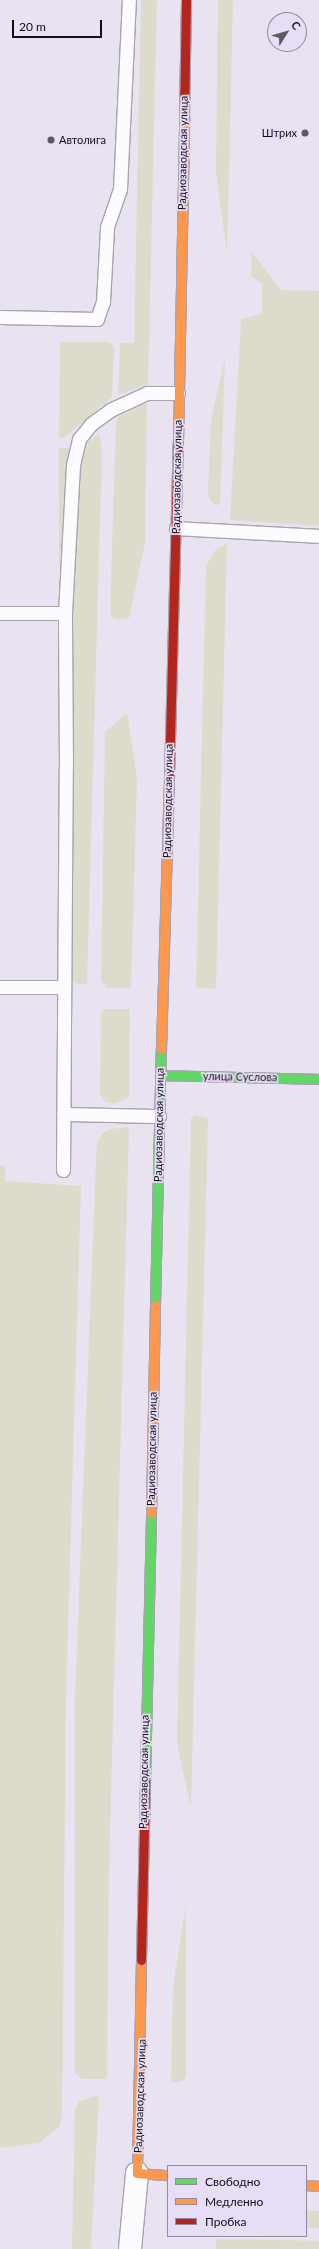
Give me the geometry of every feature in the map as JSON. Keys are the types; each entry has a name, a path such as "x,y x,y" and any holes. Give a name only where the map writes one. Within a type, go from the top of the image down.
{"street":[{"name":"Радиозаводская улица","path":"130,2249 137,2173 160,1076 176,528 186,0"},
{"name":"улица Суслова","path":"160,1076 319,1080"},
{"path":"137,2173 167,2175"},
{"path":"307,2185 319,2186"}],"lane":[{"path":"0,317 97,319 103,302 107,227 120,189 129,0"},
{"path":"63,1170 66,767 64,613 73,465 79,439 91,424 110,410 147,393 178,393"},
{"path":"176,528 319,536"},
{"path":"0,613 64,613"},
{"path":"0,988 64,987"},
{"path":"63,1114 160,1116"}],"shaded area":[{"path":"141,0 157,0 148,384 118,395 120,343 134,343"},
{"path":"218,0 233,0 227,255 216,172"},
{"path":"252,252 281,290 319,291 319,526 230,520 241,319 262,314 262,284 251,276"},
{"path":"60,342 109,342 114,347 112,397 64,438 59,438"},
{"path":"225,358 220,503 216,506 209,499 208,491 211,421"},
{"path":"147,403 145,543 129,618 116,620 111,617 110,612 116,422 119,416"},
{"path":"99,434 102,450 87,984 77,984 72,980 71,613 80,463 83,451 88,442"},
{"path":"59,448 69,448 59,573"},
{"path":"227,544 216,989 196,988 206,566 216,549"},
{"path":"127,713 137,778 131,988 107,988 101,980 105,732"},
{"path":"105,1009 130,1009 129,1096 124,1100 115,1103 106,1102 100,1095 101,1013"},
{"path":"195,1115 208,1118 191,1808 177,1744 191,1118"},
{"path":"129,1127 109,1870 107,2079 82,2079 75,2073 75,1697 96,1159 97,1144 102,1134 110,1129"},
{"path":"0,1165 5,1166 5,1181 81,1186 66,1698 62,2115 59,2127 39,2143 0,2148"},
{"path":"186,1904 186,2077 181,2082 171,2082 173,1987"},
{"path":"99,2095 91,2249 72,2249 75,2109 79,2101"},
{"path":"307,2211 319,2211 319,2228 307,2228"},
{"path":"216,2239 319,2241 319,2249 216,2249"}],"traffic: fast":[{"path":"155,1305 161,1049"},
{"path":"160,1075 319,1079"},
{"path":"145,1780 151,1513"}],"traffic: slow":[{"path":"178,442 184,116"},
{"path":"161,1049 169,778"},
{"path":"151,1513 155,1305"},
{"path":"141,1960 137,2173 167,2175"},
{"path":"307,2185 319,2186"}],"traffic: jam":[{"path":"184,116 186,0"},
{"path":"169,778 178,442"},
{"path":"141,1960 145,1780"}],"place":[{"name":"Штрих","path":"305,133"},
{"name":"Автолига","path":"51,140"}]}
